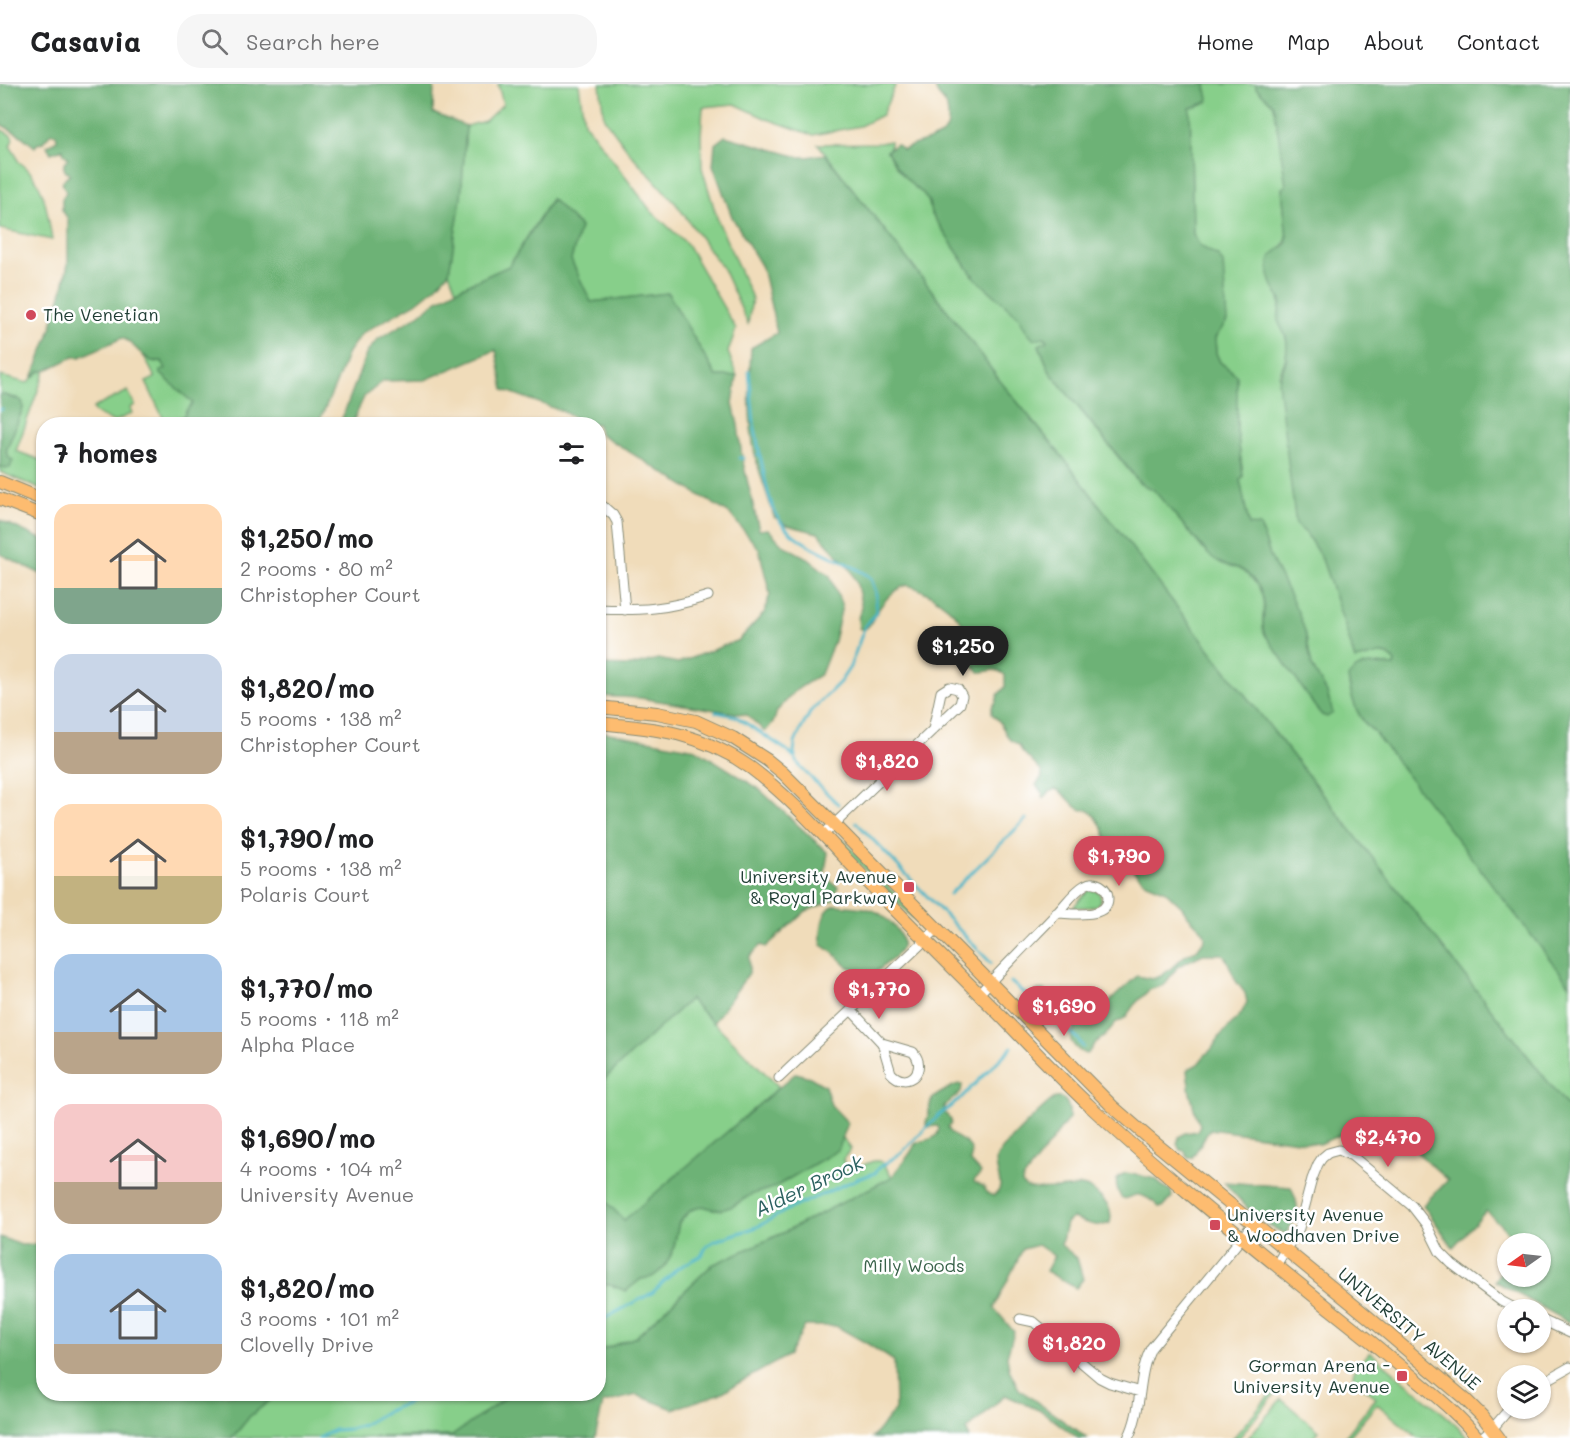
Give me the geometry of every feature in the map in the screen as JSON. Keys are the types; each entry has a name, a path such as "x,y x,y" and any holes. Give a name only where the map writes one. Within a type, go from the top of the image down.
{"main road":[{"path":"0,482 36,497"},
{"path":"0,499 36,513"},
{"name":"UNIVERSITY AVENUE","path":"606,708 657,713 696,721 750,748 783,773 1112,1106 1465,1399 1496,1433"},
{"name":"UNIVERSITY AVENUE","path":"606,724 678,733 715,747 737,759 766,780 1089,1105 1242,1237 1446,1404 1479,1438"}],"street":[{"path":"606,508 614,515 617,522 625,610"},
{"path":"606,609 645,610 678,605 708,596"},
{"path":"823,835 933,730"},
{"path":"979,994 1056,913 1079,890 1088,884 1098,884 1106,890 1107,905 1099,912 1092,914 1056,913"},
{"path":"779,1078 937,929"},
{"path":"851,1010 882,1043 893,1076 902,1080 914,1076 919,1067 913,1052 882,1043"},
{"path":"1276,1265 1302,1221 1312,1179 1320,1161 1332,1151 1343,1151 1412,1206 1426,1224 1440,1252 1452,1264 1499,1299"},
{"path":"1128,1438 1136,1417 1146,1358 1151,1348 1253,1224"},
{"path":"1020,1319 1034,1322 1103,1380 1140,1392"},
{"path":"1551,1324 1570,1333"},
{"path":"1551,1377 1570,1366"},
{"path":"1479,1438 1496,1433 1504,1419"}],"green space":[{"path":"0,84 434,84 433,113 466,126 461,198 449,272 437,286 416,303 362,333 348,352 321,417 184,417 193,403 160,373 166,369 162,361 151,361 122,338 80,357 73,357 45,371 40,371 32,378 48,338 68,264 68,219 62,210 62,199 66,192 62,182 70,175 64,167 68,158 63,149 51,153 47,146 57,140 56,134 51,133 35,147 0,124"},
{"path":"498,84 579,84 584,122 651,211 687,244 736,329 728,352 737,376 716,376 668,293 591,302 571,260 580,227 551,199 509,266 456,290 449,272 461,198 466,126 485,121 503,104"},
{"path":"600,84 896,84 882,115 860,126 813,135 767,119 735,104 703,107 702,168 718,221 752,298 748,324 723,269 677,205 629,152 604,118"},
{"path":"934,84 1206,84 1208,102 1190,108 1193,234 1200,246 1218,256 1223,263 1227,321 1215,338 1216,353 1220,362 1237,376 1237,430 1243,476 1240,480 1249,525 1260,526 1271,558 1305,631 1312,666 1327,693 1333,713 1327,717 1316,708 1264,633 1263,599 1255,582 1240,569 1221,563 1209,555 1153,489 1141,484 1050,372 1039,345 1047,341 1045,337 1034,339 1018,316 974,277 931,213 929,202 923,193 915,188 897,168 887,151 896,144 903,150 942,135 946,131 948,118 946,106"},
{"path":"1206,84 1256,84 1256,88 1274,105 1286,185 1282,189 1287,237 1283,246 1270,259 1269,268 1270,278 1280,302 1279,322 1287,345 1285,360 1279,375 1296,525 1306,533 1322,559 1355,660 1382,654 1395,662 1394,666 1379,664 1359,667 1349,685 1355,705 1360,717 1570,985 1570,1110 1195,631 1065,460 1000,381 818,144 890,141 887,151 897,168 915,188 923,193 929,202 931,213 974,277 1019,316 1026,330 1044,336 1047,341 1039,345 1050,372 1140,484 1153,489 1205,551 1243,571 1254,581 1263,599 1264,633 1322,715 1327,693 1312,666 1305,631 1271,558 1260,527 1249,526 1240,480 1243,476 1232,371 1220,362 1216,353 1218,256 1200,247 1193,234 1190,108 1208,102"},
{"path":"1256,84 1570,84 1570,985 1363,720 1353,701 1348,678 1352,672 1368,665 1394,666 1395,662 1386,654 1355,660 1322,559 1306,533 1296,525 1278,382 1286,361 1287,343 1278,321 1281,301 1269,275 1271,256 1286,244 1282,188 1286,185 1274,105 1256,88"},
{"path":"0,129 11,135 13,139 10,146 18,161 27,168 39,186 46,207 52,240 0,229"},
{"path":"725,136 799,157 825,154 1570,1110 1570,1323 1551,1312 1551,1299 1527,1299 1506,1287 1551,1287 1551,1233 1509,1233 1486,1211 1453,1247 1423,1205 1448,1180 1375,1115 1366,1124 1319,1144 1210,1129 1192,1158 1188,1157 1185,1151 1180,1150 1177,1144 1179,1137 1185,1133 1197,1131 1200,1125 1190,1093 1187,1070 1198,1064 1211,1050 1221,1035 1241,1014 1247,1002 1245,993 1222,954 1203,954 1178,966 1164,985 1149,990 1125,1018 1115,1023 1086,1054 1072,1041 1070,1036 1075,1026 1067,1011 1057,1007 1050,1000 1038,1010 1028,1004 1027,1000 1038,990 1044,990 1051,996 1061,995 1086,1023 1137,976 1152,979 1161,976 1187,954 1197,950 1205,939 1205,935 1182,907 1164,890 1145,882 1129,866 1124,864 1119,866 1115,864 1111,856 1104,856 1102,853 1106,836 1092,813 1077,807 1055,789 1043,798 1043,794 1036,785 1042,777 1041,771 1019,745 1009,739 999,721 992,714 992,707 1005,687 1005,675 995,670 979,672 974,667 971,658 963,658 957,653 956,648 970,644 960,620 948,607 907,585 888,597 867,627 863,630 859,628 858,618 862,609 857,584 850,569 818,533 787,525 774,517 755,455 750,415 750,388 751,348 777,333 762,267 732,217 713,165 715,144"},
{"path":"552,199 580,227 571,260 591,302 668,293 716,376 737,376 733,404 742,458 759,530 768,529 783,545 807,558 830,576 842,606 834,641 821,674 796,690 777,711 774,721 765,732 747,715 640,698 606,696 606,665 631,666 658,659 678,663 739,640 764,613 770,594 759,549 730,514 606,437 606,417 573,417 504,390 496,350 425,380 383,381 364,397 355,417 343,417 367,352 378,339 419,315 436,301 509,266"},
{"path":"142,354 155,362 161,361 167,369 160,373 193,403 184,416 163,417 146,382 155,378"},
{"path":"40,371 45,371 16,451 36,458 36,487 0,472 0,467 6,468 9,458 6,451 23,403 18,398 0,394 0,376 27,383"},
{"path":"128,391 135,405 130,408 132,413 124,417 104,417 94,412 93,408"},
{"path":"0,394 20,400 23,405 6,451 9,458 13,460 10,468 0,467"},
{"path":"0,520 36,537 36,572 0,554"},
{"path":"606,732 696,749 758,788 828,853 824,876 838,887 834,900 806,911 766,947 761,945 749,957 749,973 713,1023 690,999 606,1077"},
{"path":"843,840 920,919 920,923 839,843"},
{"path":"1089,890 1099,892 1101,899 1099,903 1089,907 1073,907"},
{"path":"832,906 864,908 879,913 887,919 902,939 898,954 871,975 847,966 822,945 821,941 824,917"},
{"path":"690,999 779,1087 624,1221 606,1202 606,1077"},
{"path":"796,1073 810,1077 825,1086 831,1105 848,1123 838,1150 775,1187 750,1195 722,1210 703,1206 691,1210 679,1222 673,1251 664,1268 652,1277 641,1279 626,1291 606,1285 606,1201 624,1220"},
{"name":"Milly Woods","path":"962,1085 961,1092 944,1106 944,1112 951,1120 948,1127 950,1132 970,1148 970,1161 981,1173 974,1182 983,1186 988,1194 993,1196 1000,1188 996,1162 1000,1152 1044,1107 1056,1098 1060,1098 1066,1101 1069,1118 1023,1179 1022,1184 1028,1188 1039,1189 1085,1187 1097,1194 1109,1208 1110,1223 1105,1225 1091,1224 1072,1218 1066,1223 1061,1245 1077,1258 1083,1279 1076,1288 1046,1271 1054,1256 1038,1245 1023,1249 994,1308 1014,1332 1007,1356 1009,1369 1019,1389 1087,1438 1078,1438 1043,1412 1005,1395 967,1430 969,1438 872,1438 895,1410 894,1361 836,1326 805,1326 789,1355 719,1394 673,1409 637,1395 603,1403 595,1438 373,1438 452,1436 501,1401 606,1401 606,1348 636,1337 712,1265 785,1232 892,1177 915,1144 934,1137 938,1132 937,1126 926,1125 930,1106 934,1098 952,1086"},
{"path":"843,1138 851,1149 843,1159 849,1171 879,1161 883,1163 892,1177 785,1232 713,1265 636,1337 606,1348 606,1285 626,1291 641,1279 652,1277 664,1268 673,1251 679,1222 691,1210 703,1206 713,1209 733,1206 750,1195 775,1187 838,1150"},
{"path":"1126,1173 1156,1179 1171,1191 1172,1197 1163,1207 1159,1207 1142,1196 1121,1197 1116,1182"},
{"path":"1224,1182 1291,1187 1297,1211 1286,1234 1260,1219"},
{"path":"0,1237 21,1245 36,1244 36,1401 269,1401 249,1417 231,1438 0,1438"},
{"path":"1370,1352 1450,1419 1468,1438 1418,1438 1377,1404 1348,1438 1344,1438 1376,1398 1354,1380 1353,1375 1354,1370"},
{"path":"1272,1392 1275,1394 1239,1438 1233,1438"},
{"path":"1281,1399 1319,1431 1313,1438 1248,1438"},
{"path":"269,1401 501,1401 452,1436 231,1438 249,1417"}],"waterway":[{"path":"749,371 754,424 760,455"},
{"name":"Alder Brook","path":"757,455 760,455 770,501 783,525 801,541 867,575 876,592 876,611 865,626 850,667 840,682 811,711 795,743 794,752 801,768 838,804"},
{"path":"716,712 735,716 788,751 793,757"},
{"path":"950,894 1026,819"},
{"name":"Alder Brook","path":"856,822 991,963"},
{"name":"Alder Brook","path":"1011,982 1043,1010"},
{"path":"1043,1011 1078,1039 1083,1047"},
{"name":"Alder Brook","path":"606,1318 652,1293 678,1268 702,1255 706,1247 714,1241 757,1227 787,1210 875,1173 901,1153 938,1116 960,1099 1012,1047"},
{"name":"Alder Brook","path":"319,1438 334,1430 363,1425 385,1412 412,1401"}],"place":[{"name":"The Venetian","path":"31,315"},
{"name":"University Avenue & Royal Parkway","path":"909,887"},
{"name":"University Avenue & Woodhaven Drive","path":"1215,1225"},
{"name":"Gorman Arena - University Avenue","path":"1402,1376"}]}
